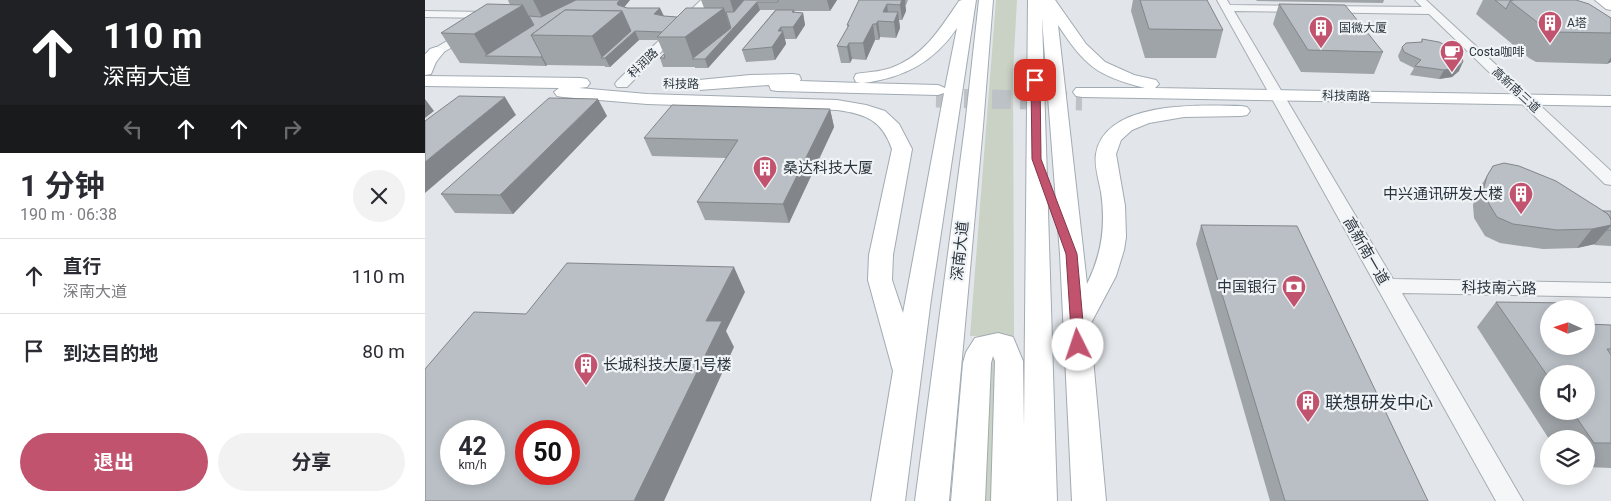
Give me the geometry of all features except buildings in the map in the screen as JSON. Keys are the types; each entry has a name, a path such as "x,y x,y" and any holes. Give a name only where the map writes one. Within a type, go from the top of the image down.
{"main road":[{"path":"699,85 758,80 866,78 893,73 916,63 934,48 953,24 967,0"},
{"path":"887,501 967,0"},
{"name":"深南大道","path":"932,501 974,126 986,0"},
{"path":"1044,0 1088,58 1109,72 1152,84 1227,88 1256,95"},
{"path":"1040,501 1037,159 1044,0"},
{"path":"1044,0 1072,254 1089,501"},
{"path":"1602,0 1611,6"},
{"path":"429,54 425,70 434,81"},
{"name":"科技路","path":"425,89 563,92 937,94 699,85 434,81"},
{"path":"563,92 647,99 837,105 862,108 889,123 899,136 902,149 881,255 880,280 907,372"},
{"name":"科技南路","path":"1280,100 1256,95 1082,96 1280,100 1531,105 1611,110"},
{"path":"1077,326 1101,281 1114,241 1115,221 1107,154 1108,145 1114,136 1132,123 1157,115 1185,112 1253,111 1280,100"},
{"name":"科技南路","path":"1531,105 1611,101"},
{"path":"918,299 974,126"},
{"path":"1037,159 1072,254"},
{"path":"968,501 977,363 980,352 985,346 998,344 1003,346 1009,361 1007,501"}],"street":[{"name":"科润路","path":"622,84 707,0"},
{"name":"高新南三道","path":"1420,0 1611,180"},
{"path":"1224,4 1433,12"},
{"name":"高新南一道","path":"1224,4 1510,501"},
{"path":"425,14 493,14 429,54"},
{"name":"科技南六路","path":"1386,286 1611,290"}],"green space":[{"path":"996,0 1017,0 1013,72 1014,336 970,336"},
{"path":"998,356 1000,501 969,501 982,358"}],"tunnel":[{"path":"936,98 1082,101"}],"place":[{"name":"A塔","path":"1550,44"},
{"name":"国微大厦","path":"1321,49"},
{"name":"Costa咖啡","path":"1452,73"},
{"name":"桑达科技大厦","path":"765,189"},
{"name":"中兴通讯研发大楼","path":"1521,215"},
{"name":"中国银行","path":"1294,308"},
{"name":"长城科技大厦1号楼","path":"586,386"},
{"name":"联想研发中心","path":"1308,423"}],"route":[{"path":"1035,80 1037,159 1072,254 1078,345"}]}
